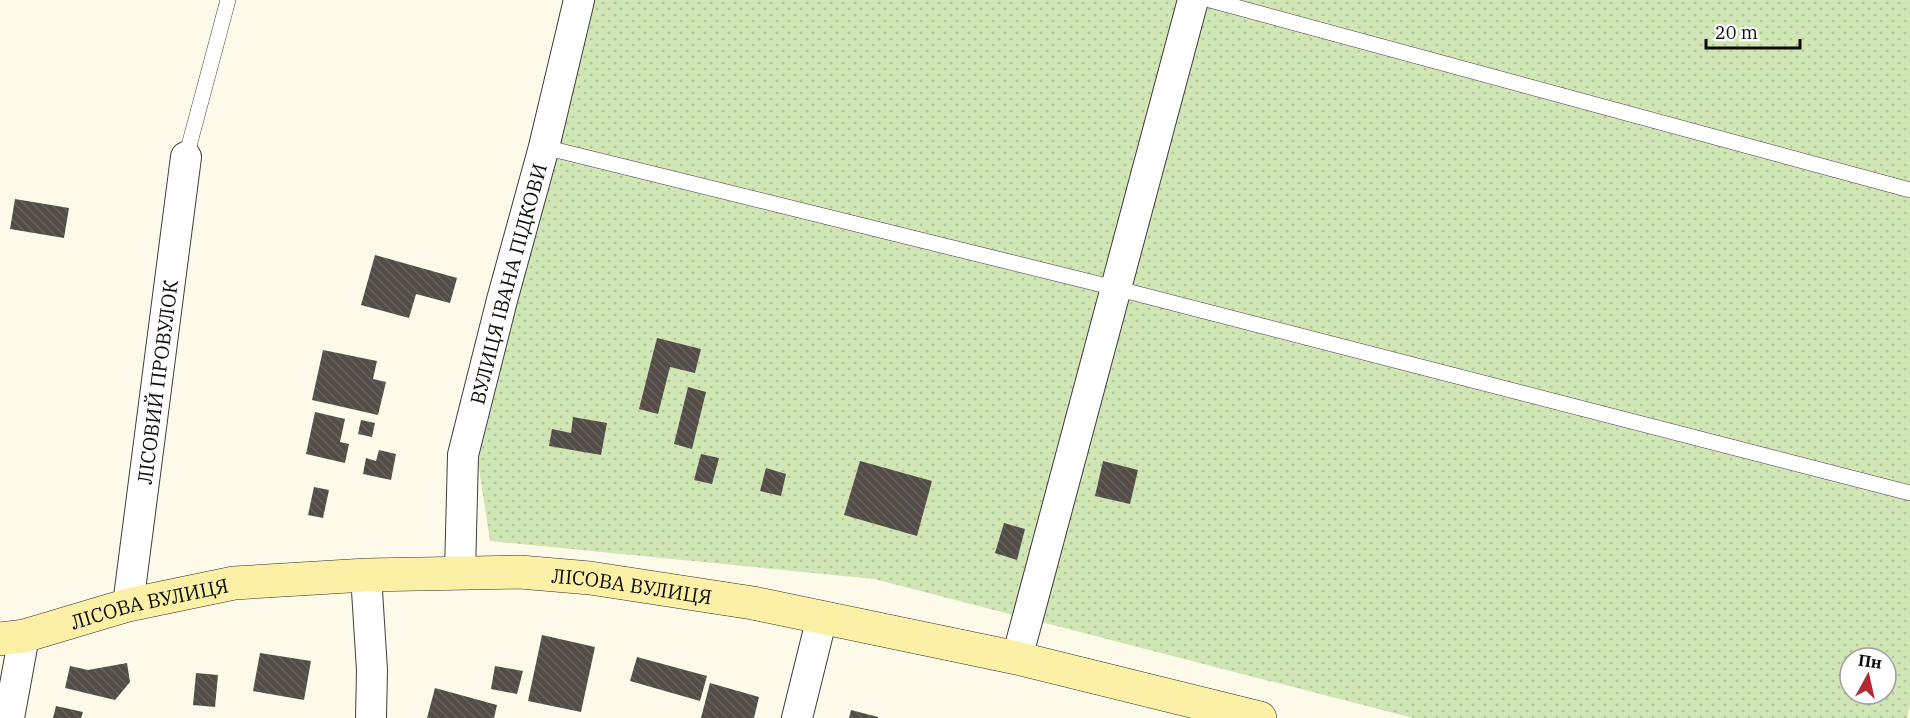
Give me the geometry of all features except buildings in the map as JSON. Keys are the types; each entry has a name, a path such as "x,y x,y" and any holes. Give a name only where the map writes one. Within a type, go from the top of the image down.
{"main road":[{"name":"ЛІСОВА ВУЛИЦЯ","path":"12,637 128,605 234,583 366,575 520,572 675,589 822,617 1017,658 1180,708 1260,718"}],"street":[{"name":"ВУЛИЦЯ ІВАНА ПІДКОВИ","path":"460,572 460,483 463,455 544,147 579,0"},
{"path":"1017,658 1193,0"},
{"name":"ЛІСОВИЙ ПРОВУЛОК","path":"128,605 186,157"},
{"path":"366,575 372,670 371,718"},
{"path":"796,718 822,617"},
{"path":"9,718 12,637"}],"lane":[{"path":"186,157 228,0"},
{"path":"1210,0 1910,190"},
{"path":"544,147 1115,288 1910,493"}],"green space":[{"path":"591,0 1910,0 1910,705 1907,718 1413,718 874,579 490,541 478,462"}]}
